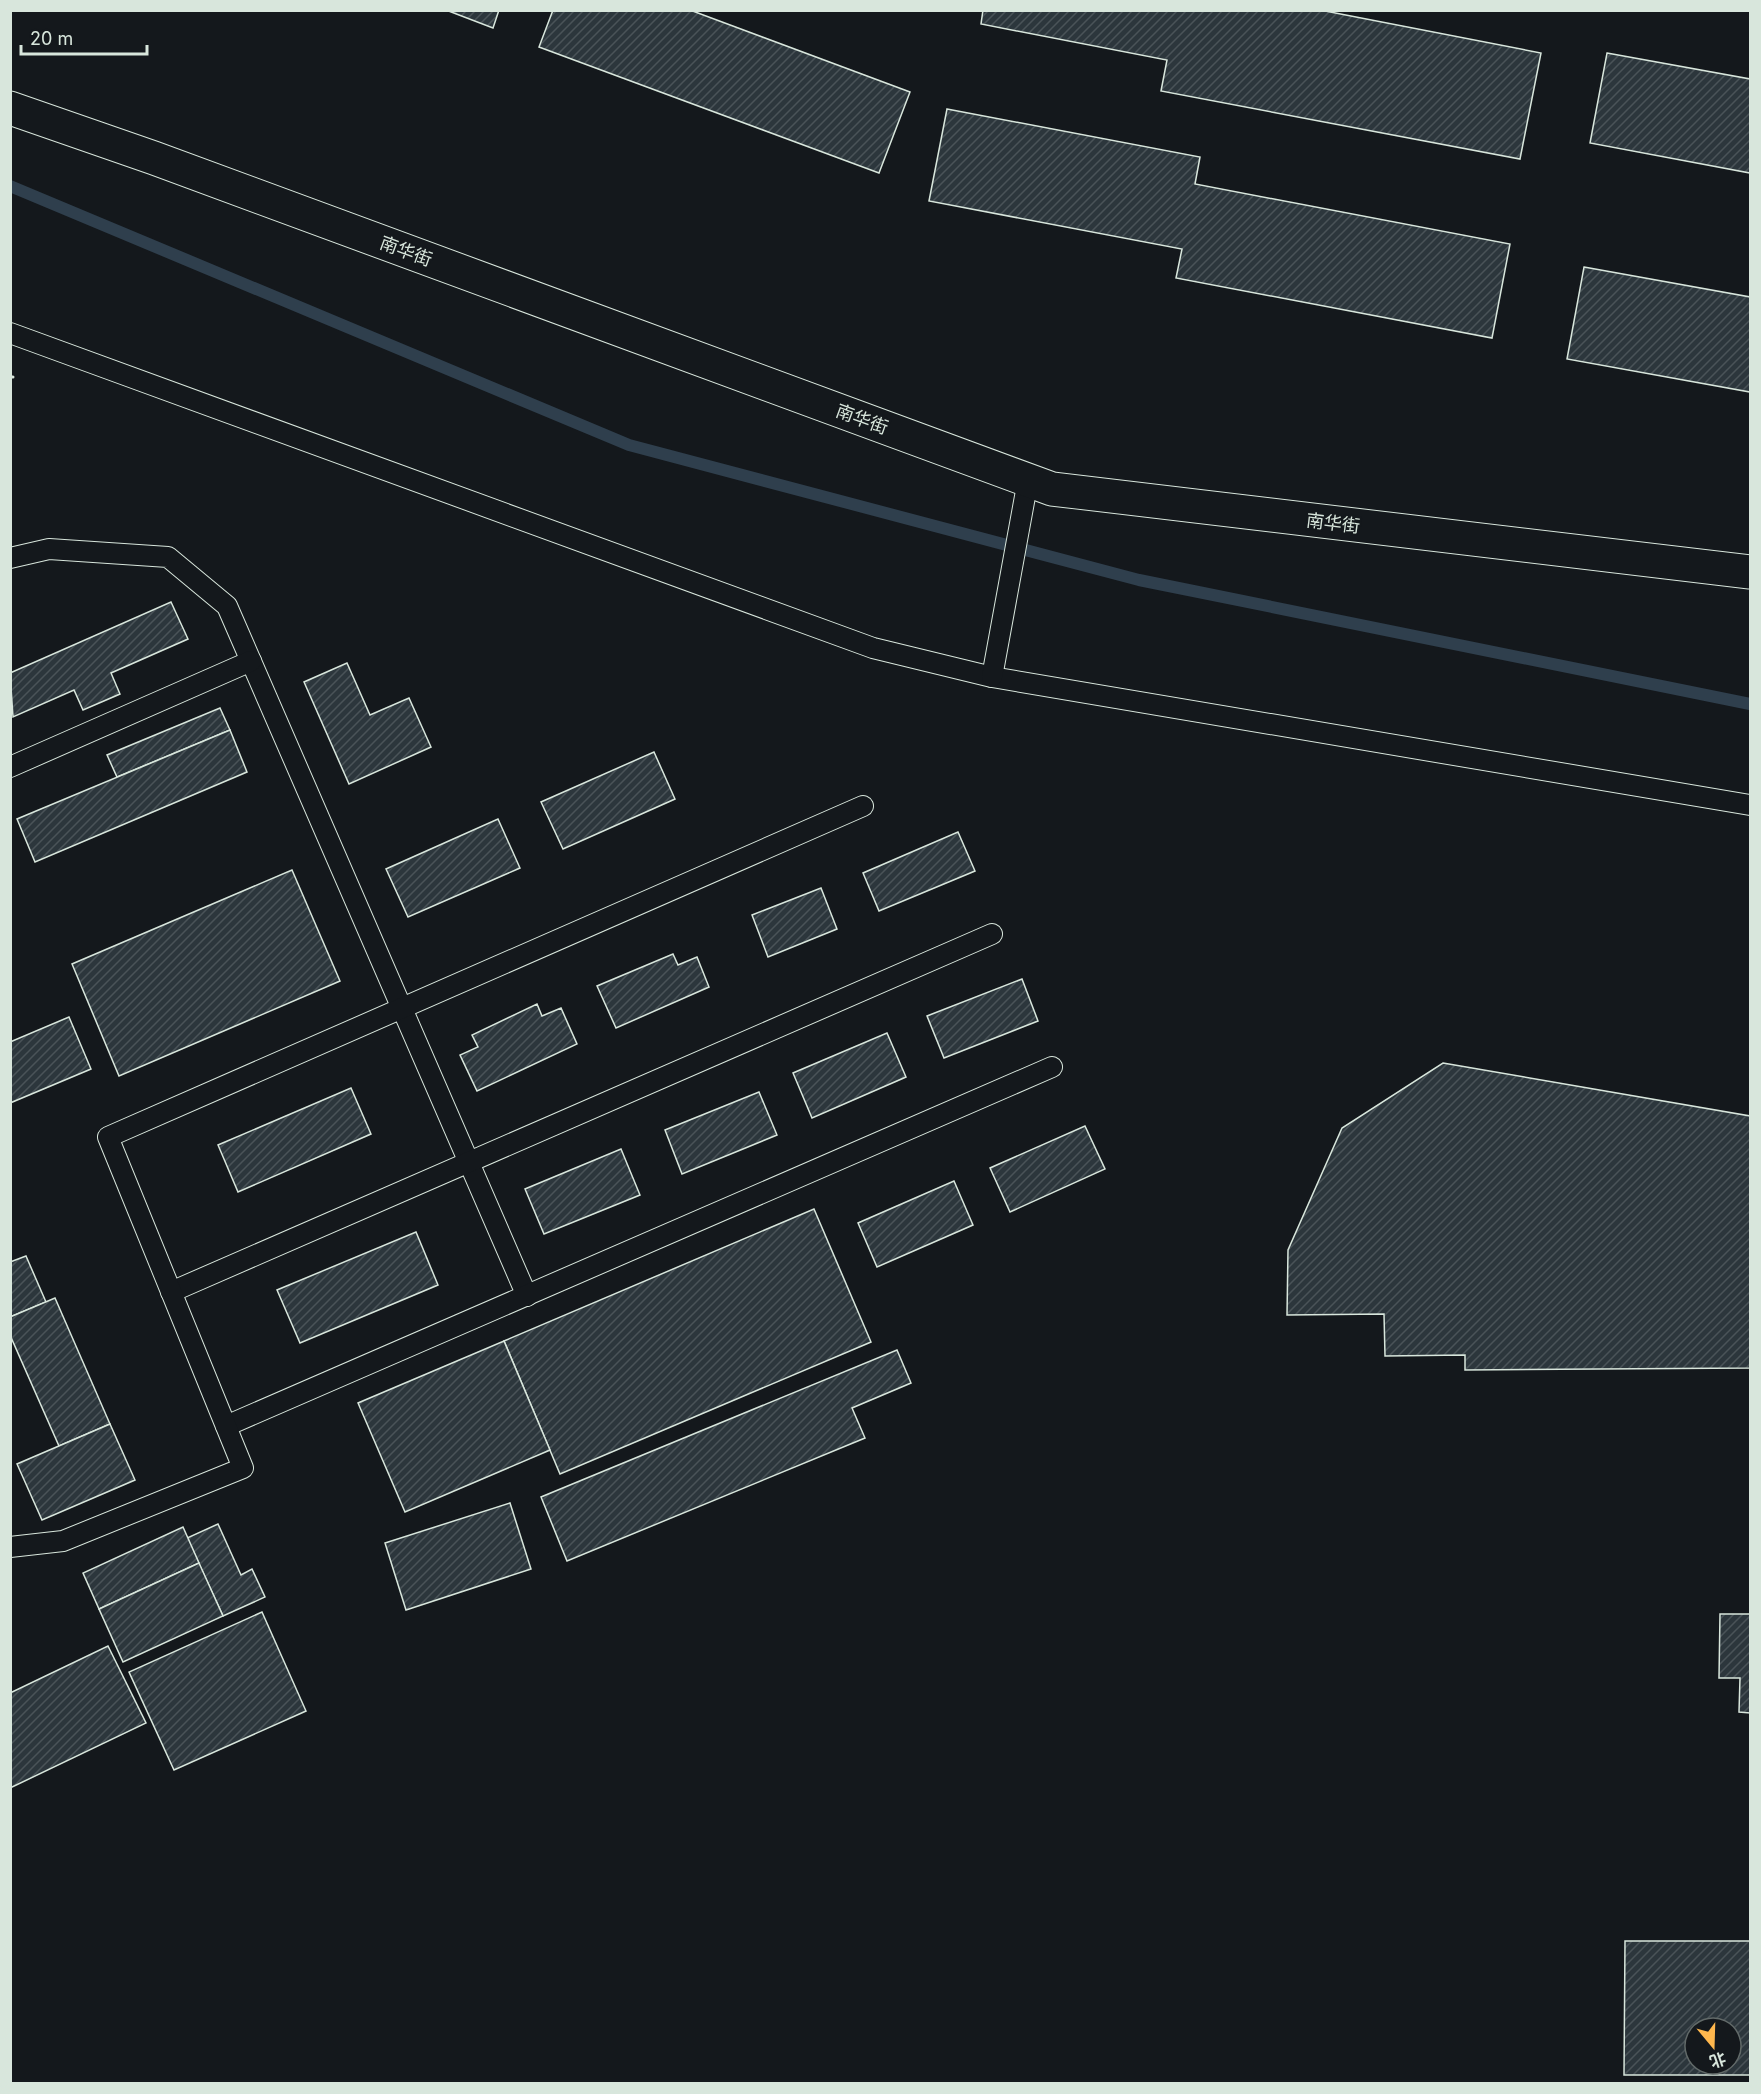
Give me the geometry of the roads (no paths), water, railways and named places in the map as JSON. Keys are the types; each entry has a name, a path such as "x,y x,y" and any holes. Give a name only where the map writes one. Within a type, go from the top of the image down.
{"street":[{"name":"南华街","path":"10,108 154,158 1052,489 1750,572"}],"lane":[{"path":"10,333 873,648 992,677 1750,806"},
{"path":"992,677 1028,480"},
{"path":"10,558 49,549 168,557 227,606 527,1296"},
{"path":"10,767 251,661"},
{"path":"10,1547 63,1541 243,1468 108,1137 863,806"},
{"path":"171,1292 992,934"},
{"path":"226,1426 1052,1067"}],"waterway":[{"path":"10,186 629,445 1139,580 1750,704"}]}
